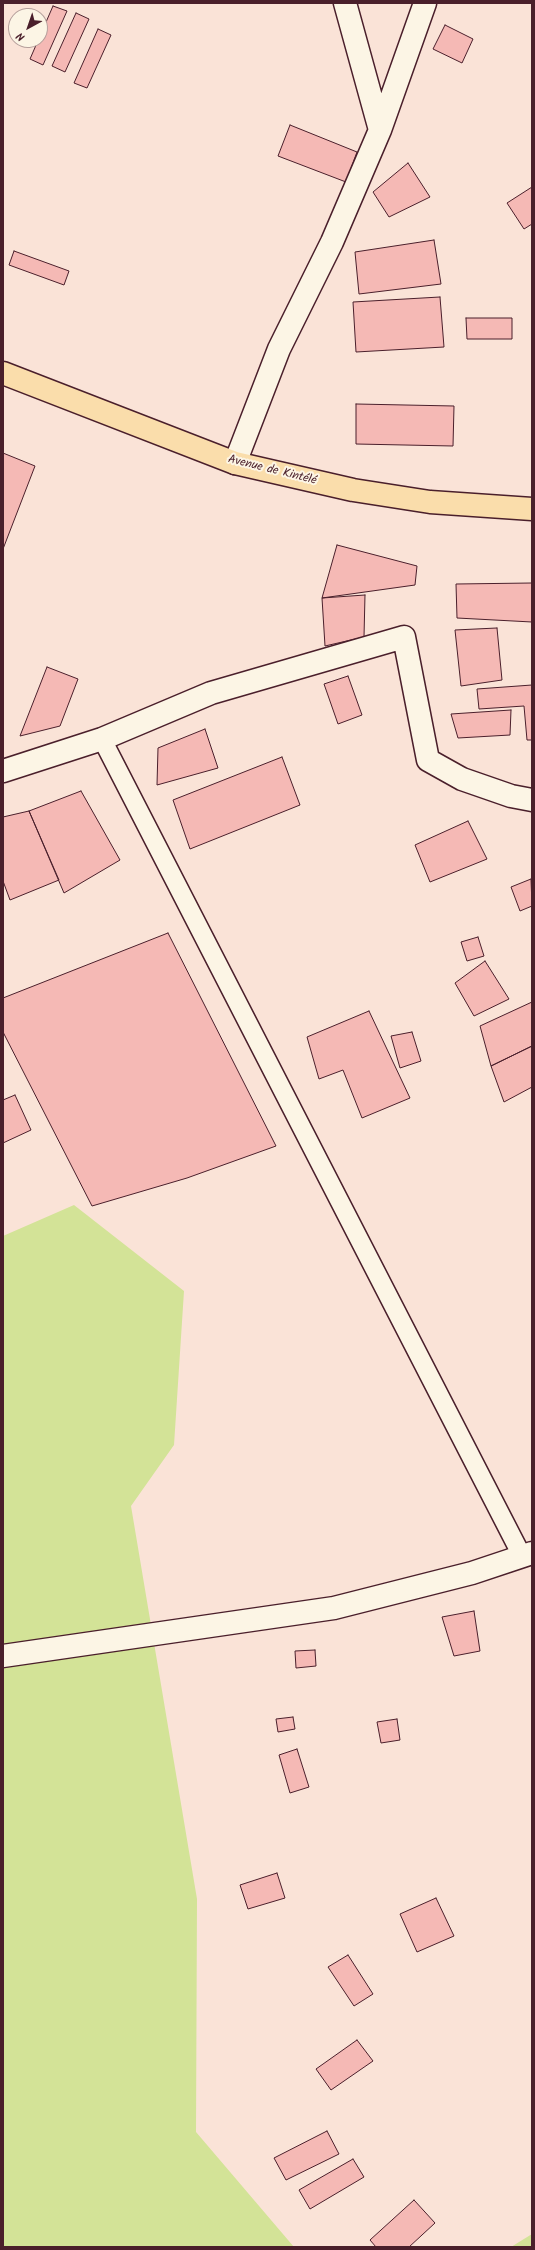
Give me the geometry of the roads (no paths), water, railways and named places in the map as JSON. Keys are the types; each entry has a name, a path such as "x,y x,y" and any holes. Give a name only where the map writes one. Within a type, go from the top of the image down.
{"main road":[{"name":"Avenue de Kintélé","path":"3,373 235,463 360,492 430,502 532,509"}],"street":[{"path":"345,3 380,130"},
{"path":"235,463 279,349 332,242 380,130 425,3"},
{"path":"3,771 102,739 211,693 404,637 428,760 462,779 511,796 532,800"},
{"path":"3,1656 334,1608 472,1572 527,1554"}],"lane":[{"path":"102,739 527,1554"}]}
